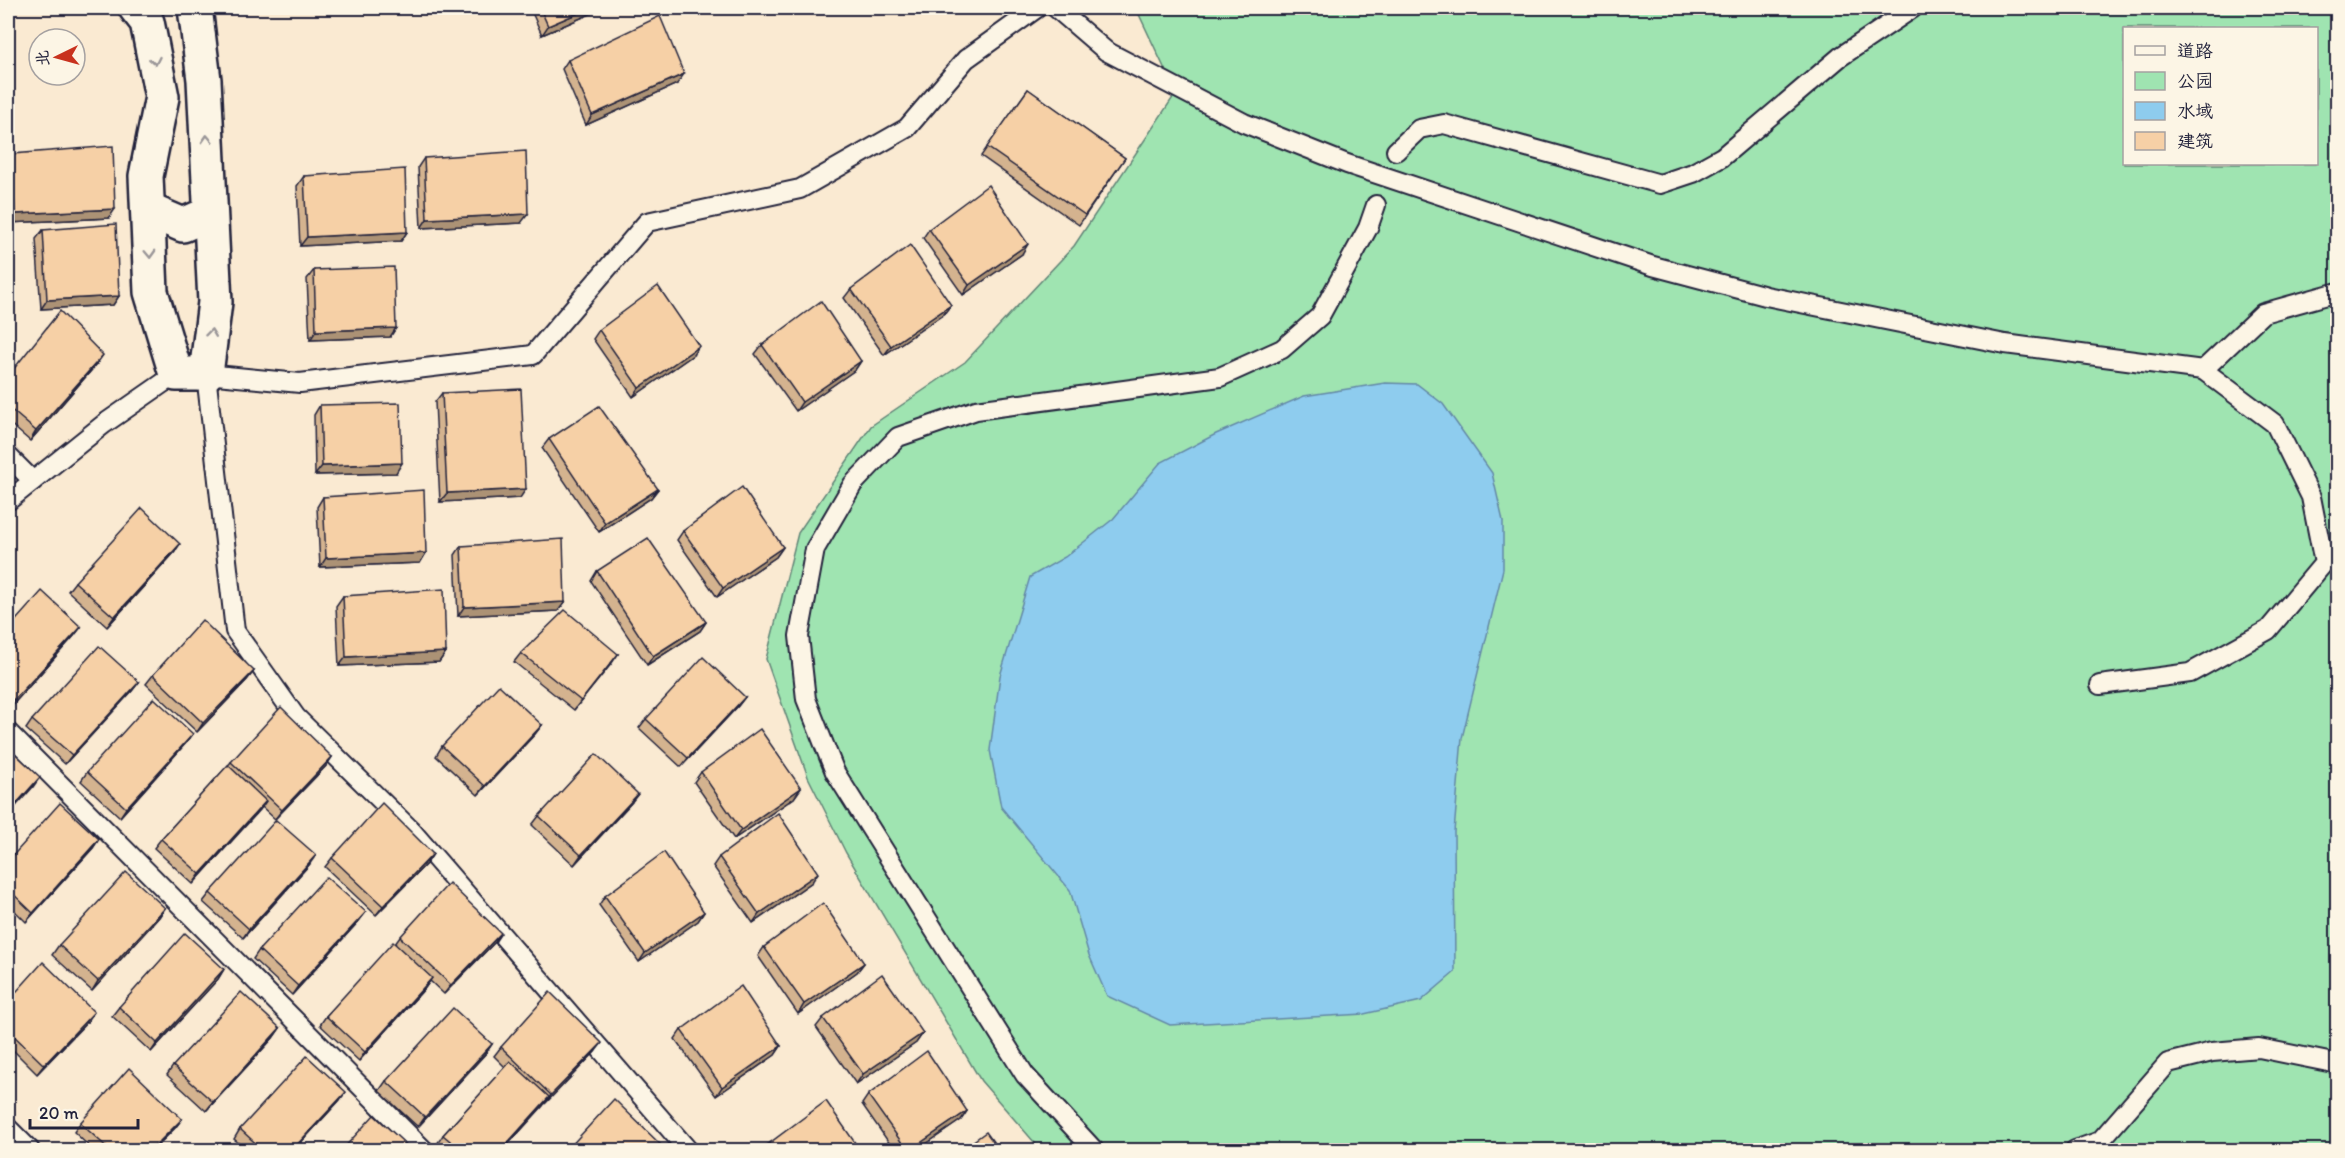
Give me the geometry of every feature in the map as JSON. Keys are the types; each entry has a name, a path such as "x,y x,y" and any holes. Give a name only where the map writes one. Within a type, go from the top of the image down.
{"street":[{"path":"136,8 147,22 162,97 146,176 151,292 191,374"},
{"path":"191,374 215,302 204,80 195,8"},
{"path":"148,210 183,225 210,213"}],"lane":[{"path":"8,501 104,424 191,374 300,383 533,355 647,222 800,189 907,128 966,59 1037,8"},
{"path":"1056,8 1106,51 1162,83 1244,123 1347,164 1653,266 1766,296 2005,344 2203,370 2275,424 2311,497 2324,563 2268,630 2200,668 2190,673 2100,685"},
{"path":"1396,151 1419,129 1444,124 1660,184 1693,173 1722,157 1840,57 1913,8"},
{"path":"1094,1150 1025,1075 835,772 806,699 799,636 815,549 853,484 898,438 976,410 1220,377 1282,349 1320,316 1368,228 1376,206"},
{"path":"2203,370 2263,313 2337,292"},
{"path":"191,374 235,631 296,717 410,829 688,1150"},
{"path":"8,456 33,481"},
{"path":"8,732 424,1150"},
{"path":"2075,1150 2100,1141 2168,1063 2212,1052 2259,1048 2337,1064"},
{"path":"8,1128 30,1150"}],"green space":[{"path":"1136,8 2337,8 2337,1150 1041,1150 981,1081 846,853 808,777 766,659 798,533 871,426 965,362 1074,246 1176,93"}],"water":[{"path":"1385,383 1417,384 1443,404 1492,473 1503,521 1503,569 1462,738 1454,832 1455,972 1421,1001 1364,1014 1170,1025 1107,996 1089,955 1070,890 1001,807 990,750 1000,676 1030,577 1065,557 1113,519 1160,463 1216,434 1304,396"}],"building":[{"path":"540,8 590,8 548,26"},
{"path":"660,16 684,74 592,115 568,60"},
{"path":"1028,89 1125,158 1085,215 987,147"},
{"path":"113,146 115,209 15,214 12,154"},
{"path":"526,151 528,214 427,219 424,158"},
{"path":"405,169 407,232 307,237 304,176"},
{"path":"988,185 1028,244 969,285 929,229"},
{"path":"116,224 119,296 47,300 43,230"},
{"path":"910,245 951,305 891,346 851,289"},
{"path":"394,267 396,328 316,331 314,270"},
{"path":"658,286 699,346 639,388 599,330"},
{"path":"821,301 861,361 802,402 762,345"},
{"path":"60,311 103,355 36,431 8,407 8,376"},
{"path":"521,389 526,489 447,493 442,393"},
{"path":"400,403 402,463 322,466 320,405"},
{"path":"599,406 658,489 605,523 549,439"},
{"path":"742,487 783,547 723,588 683,531"},
{"path":"424,490 426,553 326,558 323,497"},
{"path":"142,508 180,544 114,617 75,582"},
{"path":"648,538 706,622 653,656 597,571"},
{"path":"563,539 565,602 464,607 461,546"},
{"path":"444,589 446,652 346,657 343,596"},
{"path":"42,591 81,627 14,700 8,694 8,629"},
{"path":"565,610 618,654 581,701 521,653"},
{"path":"202,620 254,671 203,723 153,675"},
{"path":"99,646 139,682 72,755 32,720"},
{"path":"703,657 745,697 688,758 646,719"},
{"path":"499,685 542,725 485,786 442,746"},
{"path":"154,698 193,734 126,808 87,772"},
{"path":"281,707 332,757 282,810 231,762"},
{"path":"760,729 801,788 741,830 701,772"},
{"path":"8,747 40,777 8,813"},
{"path":"596,754 638,794 581,855 539,816"},
{"path":"228,765 266,801 200,874 161,839"},
{"path":"60,803 99,839 33,913 8,889 8,861"},
{"path":"382,803 433,854 383,906 332,858"},
{"path":"778,813 818,873 759,914 719,857"},
{"path":"276,820 316,855 249,929 210,893"},
{"path":"664,852 704,912 645,953 605,896"},
{"path":"126,872 165,908 98,981 59,945"},
{"path":"326,877 366,912 298,986 259,950"},
{"path":"449,883 501,933 451,985 400,937"},
{"path":"823,903 864,963 804,1004 764,947"},
{"path":"185,933 224,969 157,1043 119,1007"},
{"path":"393,942 432,978 365,1052 326,1016"},
{"path":"43,962 94,1012 44,1065 8,1030 8,1001"},
{"path":"882,974 923,1033 863,1074 823,1018"},
{"path":"741,986 781,1046 722,1087 681,1030"},
{"path":"241,992 280,1028 213,1102 173,1066"},
{"path":"550,992 602,1043 551,1095 501,1047"},
{"path":"453,1008 492,1044 425,1117 386,1081"},
{"path":"927,1051 967,1111 907,1150 868,1095"},
{"path":"307,1056 346,1092 292,1150 263,1150 240,1129"},
{"path":"510,1061 549,1097 501,1150 461,1150 443,1135"},
{"path":"129,1068 182,1119 151,1150 110,1150 80,1123"},
{"path":"614,1099 665,1149 664,1150 567,1150"},
{"path":"826,1101 860,1150 771,1150 767,1145"},
{"path":"374,1115 412,1150 342,1150"},
{"path":"986,1132 999,1150 961,1150"}]}
